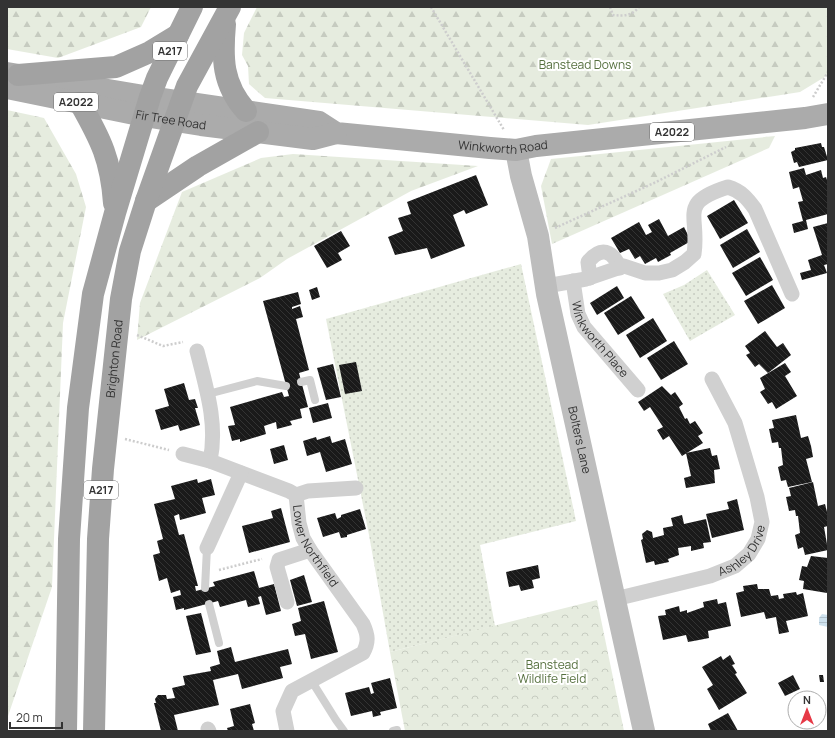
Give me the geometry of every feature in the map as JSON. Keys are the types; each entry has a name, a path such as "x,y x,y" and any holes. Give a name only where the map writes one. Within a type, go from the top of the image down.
{"highway":[{"name":"A217","path":"66,731 69,539 78,408 93,294 115,213 147,106 157,78 192,7"},
{"path":"228,12 223,51 225,72 235,99 246,111"},
{"name":"Brighton Road","path":"94,731 98,539 103,468 127,327 130,250 187,86 228,12"},
{"path":"11,79 116,67 150,52 178,35"},
{"path":"80,103 98,134 106,152 112,179 115,213"},
{"path":"146,201 198,166 258,132"},
{"path":"90,318 127,327"}],"main road":[{"name":"Fir Tree Road","path":"11,79 80,103 147,106"},
{"name":"Fir Tree Road","path":"11,79 179,111 258,132 313,139 336,133"},
{"name":"Winkworth Road","path":"179,111 246,111 318,122 336,133 516,150 536,146 805,118 828,114"},
{"name":"Bolters Lane","path":"516,150 521,176 538,236 546,286 644,731"}],"street":[{"path":"583,279 624,266 645,273 659,273 672,270 685,262 694,254 696,235 692,217 694,207 702,198 728,187 738,190 755,209 792,294"},
{"name":"Winkworth Place","path":"620,268 615,258 609,253 601,252 594,255 588,262 583,279 578,314 584,327 638,390"},
{"name":"Winkworth Place","path":"546,286 583,279"},
{"path":"197,351 208,394 213,436 210,461"},
{"name":"Ashley Drive","path":"615,600 710,576 735,566 749,554 758,539 762,522 757,497 736,423 712,379"},
{"name":"Lower Northfield","path":"183,454 210,461 296,495 299,523 303,538 363,624 368,635 367,646 363,653 312,680"},
{"path":"207,548 241,473"},
{"path":"296,495 308,491 356,488"},
{"path":"287,602 277,567 279,560 310,550"},
{"path":"287,731 283,711 286,701 292,691 312,680"}],"lane":[{"path":"301,382 310,380 315,400"},
{"path":"208,394 257,381 286,386"},
{"path":"205,588 207,548"},
{"path":"209,604 219,643"},
{"path":"312,680 344,731"}],"path":[{"path":"431,7 516,150"},
{"path":"610,7 613,15 624,16 635,12 639,7"},
{"path":"805,118 815,92 828,72"},
{"path":"538,236 734,144"},
{"path":"127,327 163,346 188,342 197,351"},
{"path":"122,446 122,438 183,454"},
{"path":"205,573 272,556 279,560"}],"green space":[{"path":"7,7 151,7 141,27 58,58 7,49"},
{"name":"Banstead Downs","path":"257,7 828,7 828,75 800,92 588,125 265,98 249,84 248,66 242,55 244,33"},
{"path":"7,110 44,118 76,174 86,207 63,323 52,587 7,719"},
{"path":"775,136 769,148 552,244 541,186 551,159"},
{"path":"293,154 478,166 411,191 287,259 260,278 137,340 140,303 182,192 261,158"},
{"path":"521,264 576,521 480,545 495,626 390,652 369,535 326,319"},
{"path":"707,270 735,315 690,341 663,294 684,285"},
{"name":"Banstead Wildlife Field","path":"597,600 624,731 405,731 390,652"}],"water":[{"path":"822,614 828,615 828,627 819,625 819,618"}],"building":[{"path":"821,143 822,147 824,147 828,160 799,167 797,162 794,163 791,152 795,150 795,148"},
{"path":"804,168 806,175 821,170 823,178 826,177 828,183 828,214 806,220 808,229 794,233 792,224 803,221 798,202 803,201 799,187 793,189 789,172"},
{"path":"476,175 488,205 466,214 464,210 453,215 465,246 431,259 427,248 395,255 388,237 403,231 398,218 411,214 407,202"},
{"path":"734,200 748,223 720,239 707,216"},
{"path":"659,219 668,236 684,227 691,241 658,262 656,258 645,264 640,256 635,259 629,249 620,253 611,238 639,222 646,235 652,232 648,225"},
{"path":"828,223 828,264 824,265 827,273 802,280 800,273 811,270 808,260 822,255 813,227"},
{"path":"747,229 760,252 733,268 720,245"},
{"path":"341,231 350,246 338,253 342,260 327,268 314,246"},
{"path":"760,257 773,280 746,296 732,273"},
{"path":"772,285 785,308 758,324 744,301"},
{"path":"617,286 624,298 597,315 590,303"},
{"path":"317,287 320,297 312,300 309,290"},
{"path":"298,292 301,304 292,307 292,309 300,306 303,317 296,319 309,370 299,373 308,407 300,409 302,418 290,421 292,425 277,429 276,422 264,426 266,434 240,442 240,439 232,441 228,426 235,425 230,407 282,392 284,397 289,396 263,301"},
{"path":"631,296 645,318 618,335 604,313"},
{"path":"653,318 667,341 640,358 626,335"},
{"path":"765,331 777,347 783,343 791,355 768,373 759,364 755,367 746,355 750,353 745,346"},
{"path":"674,341 688,364 661,380 647,358"},
{"path":"356,362 362,391 345,394 339,365"},
{"path":"785,363 791,372 785,376 797,396 776,409 772,402 768,404 760,392 765,389 760,378"},
{"path":"333,364 341,397 326,400 317,368"},
{"path":"184,383 189,400 195,399 198,408 195,408 200,425 180,431 178,425 161,430 155,410 169,406 164,389"},
{"path":"662,386 671,395 675,392 683,404 679,407 685,419 687,418 690,424 695,421 703,433 698,436 703,443 682,456 669,436 663,440 657,430 663,427 650,407 644,411 638,402"},
{"path":"328,403 332,418 313,423 309,408"},
{"path":"796,415 801,438 808,436 811,446 813,457 806,459 812,482 788,487 786,480 781,481 778,467 783,465 781,448 779,448 778,442 772,443 769,429 774,428 772,420"},
{"path":"330,436 332,443 345,439 352,464 326,472 320,452 307,456 303,441 316,437 317,440"},
{"path":"284,445 288,460 274,464 270,449"},
{"path":"710,448 712,456 717,455 720,469 714,470 715,483 686,488 684,478 691,476 686,453"},
{"path":"197,479 198,483 211,479 215,495 202,498 206,513 180,520 179,514 174,516 179,535 184,534 198,586 195,586 196,591 215,586 213,582 254,571 259,588 274,584 281,611 266,615 261,596 258,597 260,604 248,607 246,600 220,607 218,601 184,610 184,608 176,610 173,597 181,595 180,590 171,593 167,578 159,581 153,555 160,553 157,541 163,539 154,504 175,499 171,486"},
{"path":"813,482 818,506 825,504 828,516 828,526 824,527 828,550 805,555 803,547 798,549 795,535 800,533 798,516 796,516 795,510 789,511 786,497 791,496 789,488"},
{"path":"737,499 744,530 712,538 706,514 729,509 727,502"},
{"path":"281,508 290,542 249,553 242,526 273,518 271,511"},
{"path":"360,509 366,529 347,535 347,537 341,538 339,532 323,537 317,518 335,513 337,519 341,517 341,515"},
{"path":"682,515 684,524 706,519 711,542 703,543 704,548 691,551 691,546 678,548 679,555 668,559 669,562 655,565 654,561 646,563 641,540 643,539 642,534 647,530 652,532 653,538 664,535 663,528 673,526 671,518"},
{"path":"811,556 828,558 827,593 803,589 804,581 799,580 802,566 807,567"},
{"path":"538,565 540,578 532,580 534,588 521,591 519,585 509,587 506,572"},
{"path":"304,575 312,602 297,606 290,580"},
{"path":"757,584 758,589 769,589 771,596 778,595 779,599 784,598 783,594 796,592 797,595 803,593 808,616 786,621 789,632 779,634 776,617 766,619 764,612 741,617 736,593 744,591 743,586"},
{"path":"717,599 718,604 726,602 731,626 708,631 709,638 688,642 686,635 663,640 658,616 666,615 665,610 679,606 680,612 687,610 687,613 704,607 703,602"},
{"path":"324,601 338,652 311,659 305,634 295,636 292,624 301,621 298,608"},
{"path":"201,613 211,652 196,655 186,616"},
{"path":"231,647 235,662 288,649 292,664 280,667 283,678 242,689 238,674 213,680 219,705 174,715 178,731 161,731 154,703 156,703 155,699 158,695 166,695 167,699 175,698 172,688 185,685 183,676 211,671 210,667 220,664 217,651"},
{"path":"730,655 735,664 732,665 737,673 735,674 747,693 719,710 707,689 713,685 702,667 721,656 723,660"},
{"path":"793,675 800,689 787,690 787,695 785,696 778,683"},
{"path":"819,675 823,675 824,682 820,682"},
{"path":"390,678 397,708 380,712 381,715 373,717 372,711 351,716 345,693 369,687 371,694 374,693 371,683"},
{"path":"250,704 255,723 252,724 254,731 228,731 227,728 234,726 230,709"},
{"path":"728,713 738,731 711,731 708,724"}]}
